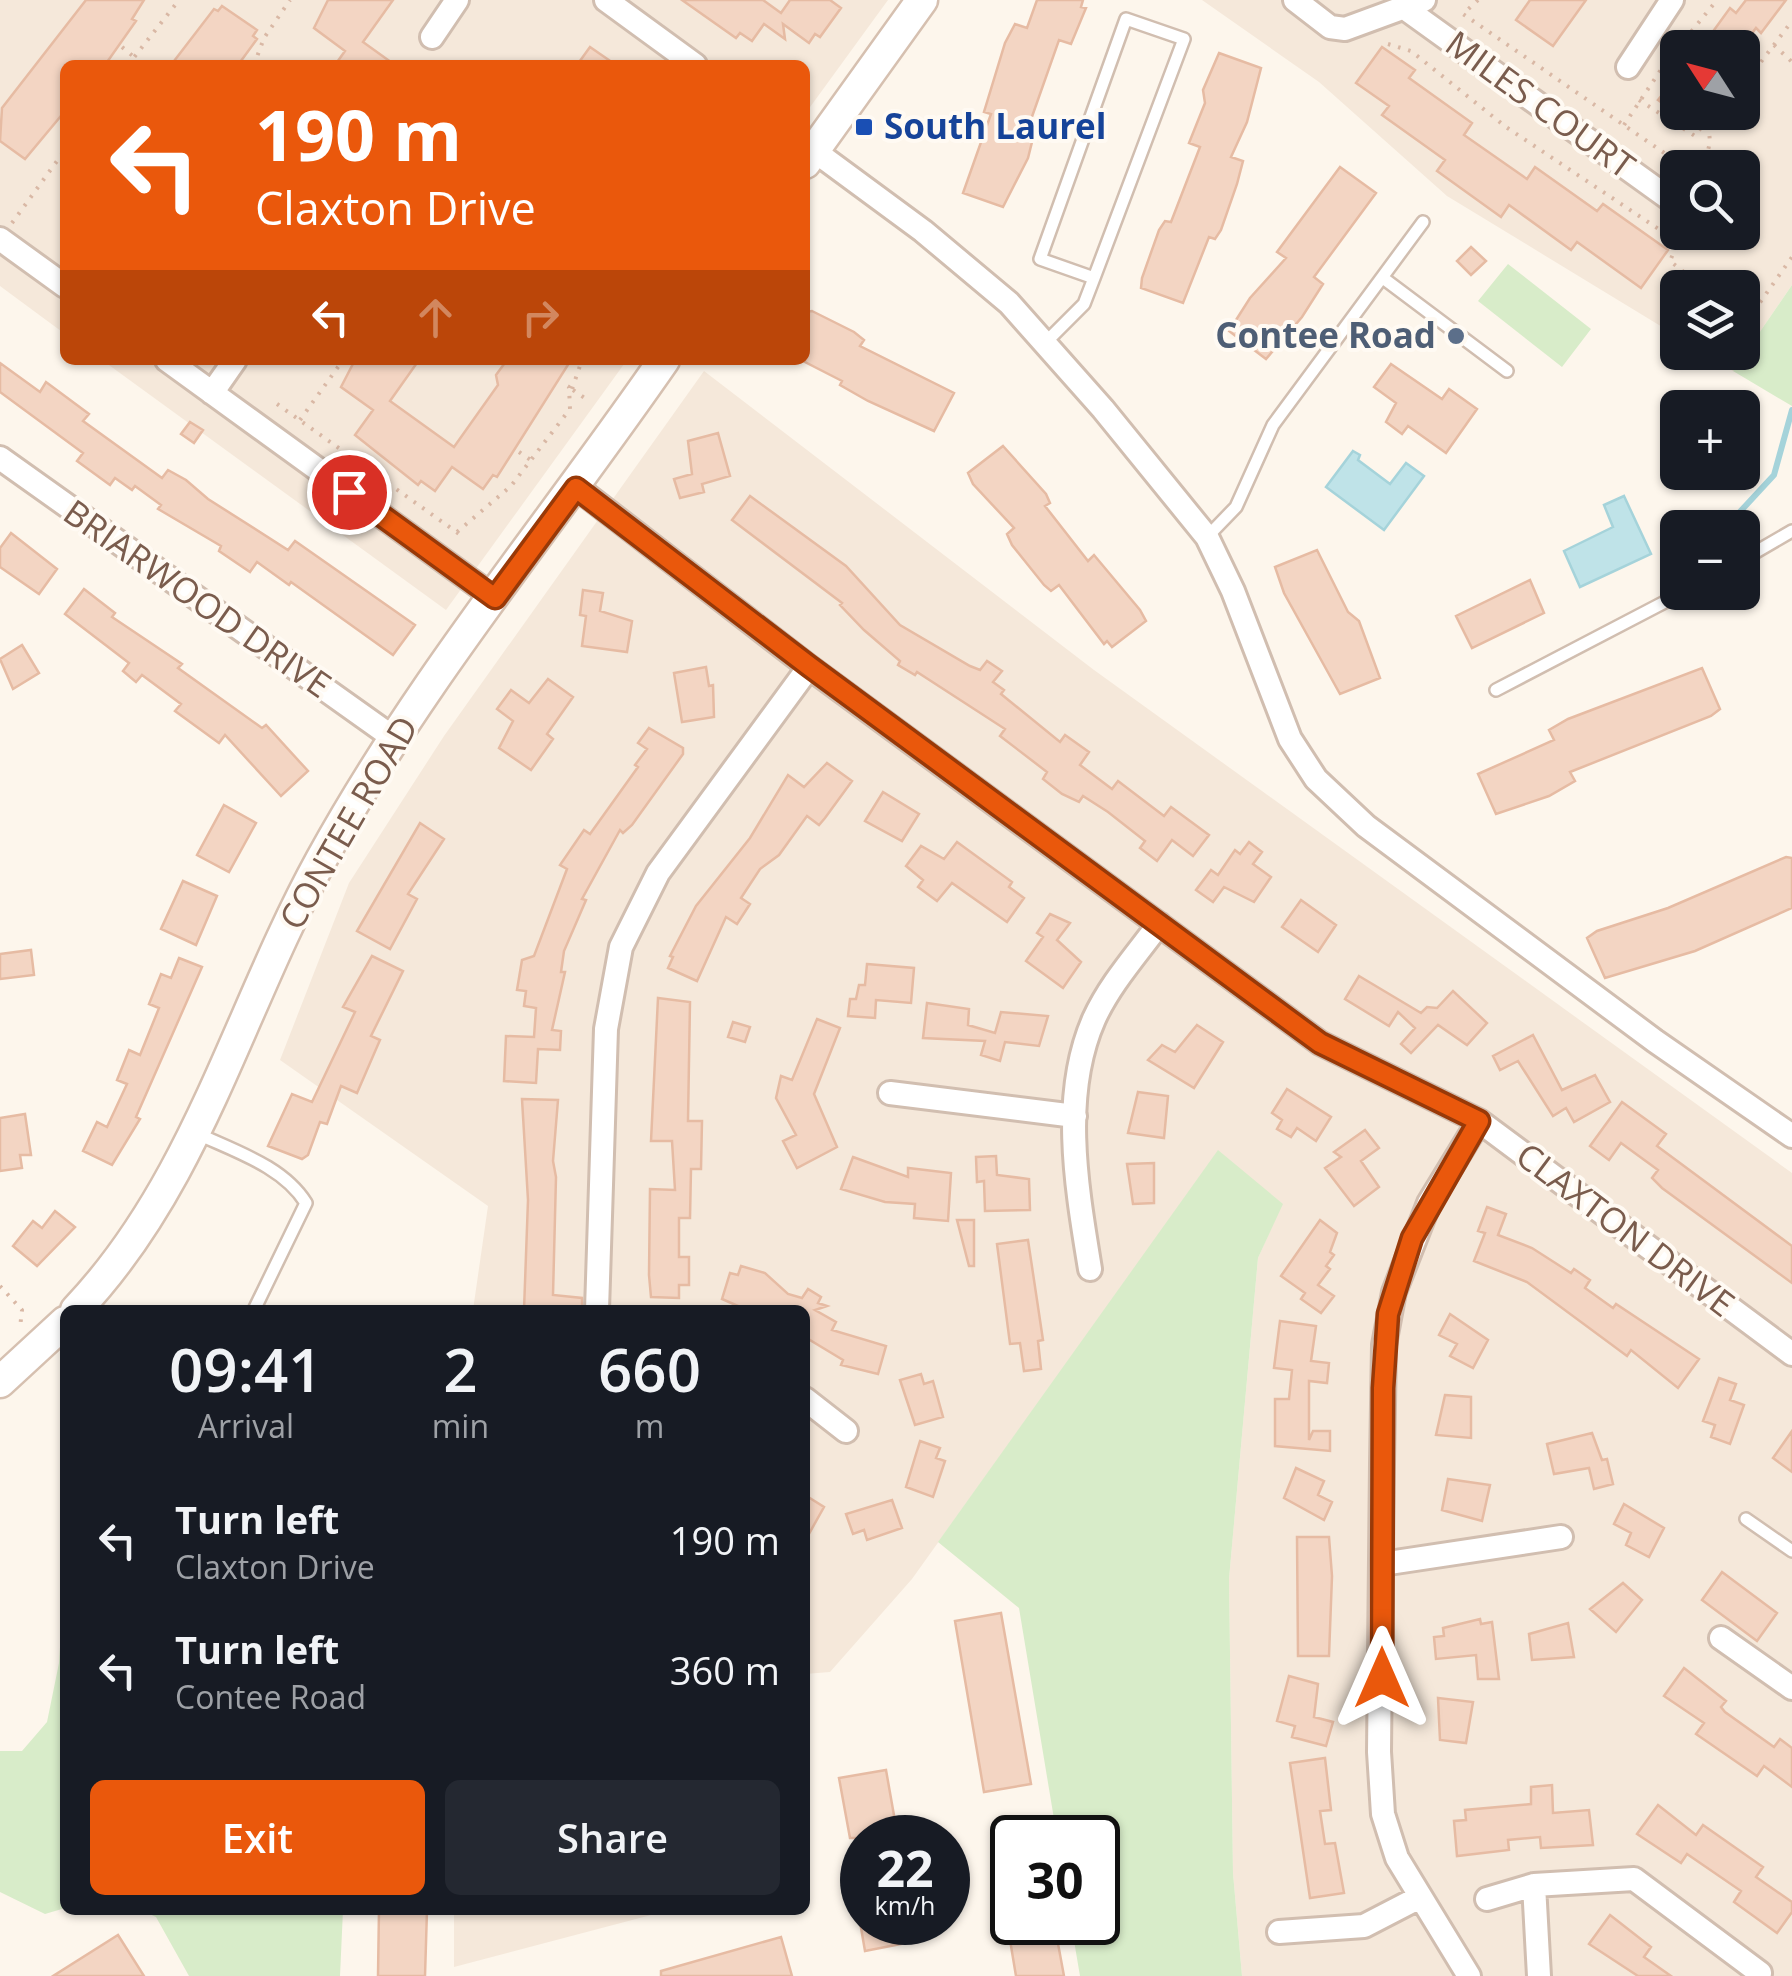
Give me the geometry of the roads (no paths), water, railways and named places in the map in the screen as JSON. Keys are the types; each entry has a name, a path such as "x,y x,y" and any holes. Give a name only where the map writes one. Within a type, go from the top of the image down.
{"street":[{"path":"432,36 457,0"},
{"path":"606,0 688,60"},
{"path":"810,150 922,0"},
{"path":"1295,0 1330,27 1345,30 1415,4"},
{"path":"1628,67 1672,0"},
{"name":"MILES COURT","path":"1415,4 1660,191"},
{"path":"810,154 964,264 1046,342 1207,537 1233,591 1290,739 1332,796 1644,1033 1792,1136"},
{"path":"0,239 60,282"},
{"path":"174,365 495,598"},
{"path":"212,392 231,365"},
{"name":"CONTEE ROAD","path":"80,1305 147,1224 196,1133 292,915 395,739 661,365"},
{"name":"BRIARWOOD DRIVE","path":"0,458 395,739"},
{"name":"CLAXTON DRIVE","path":"576,488 809,666 1320,1043 1479,1121 1792,1354"},
{"path":"597,1305 606,1029 620,947 658,873 809,666"},
{"path":"1090,1268 1081,1214 1075,1116 1081,1060 1095,1018 1159,924"},
{"path":"890,1093 1075,1116"},
{"path":"1470,1976 1397,1858 1383,1814 1379,1752 1384,1359 1391,1303 1412,1238 1479,1121"},
{"path":"0,1382 60,1327"},
{"path":"810,1403 846,1432"},
{"path":"1382,1564 1560,1536"},
{"path":"1721,1638 1792,1688"},
{"path":"1488,1899 1534,1885 1620,1876 1634,1879 1760,1973"},
{"path":"1534,1885 1539,1976"},
{"path":"1279,1932 1364,1926 1420,1896"}],"lane":[{"path":"1046,342 1084,304 1094,278 1184,40 1126,19 1040,259 1094,278"},
{"path":"1207,537 1236,507 1273,425 1423,222"},
{"path":"1383,278 1507,371"},
{"path":"1760,550 1792,532"},
{"path":"1496,690 1660,605"},
{"path":"196,1133 264,1166 296,1188 306,1203 303,1217 261,1287 256,1305"},
{"path":"1746,1519 1792,1551"}],"water":[{"path":"1353,451 1360,455 1358,460 1390,484 1406,463 1424,476 1384,530 1326,487"},
{"path":"1624,496 1651,554 1580,587 1564,551 1613,527 1604,505"}],"waterway":[{"path":"1742,510 1774,475 1792,410"}],"place":[{"name":"South Laurel","path":"864,127"},
{"name":"Contee Road","path":"1456,336"}]}
